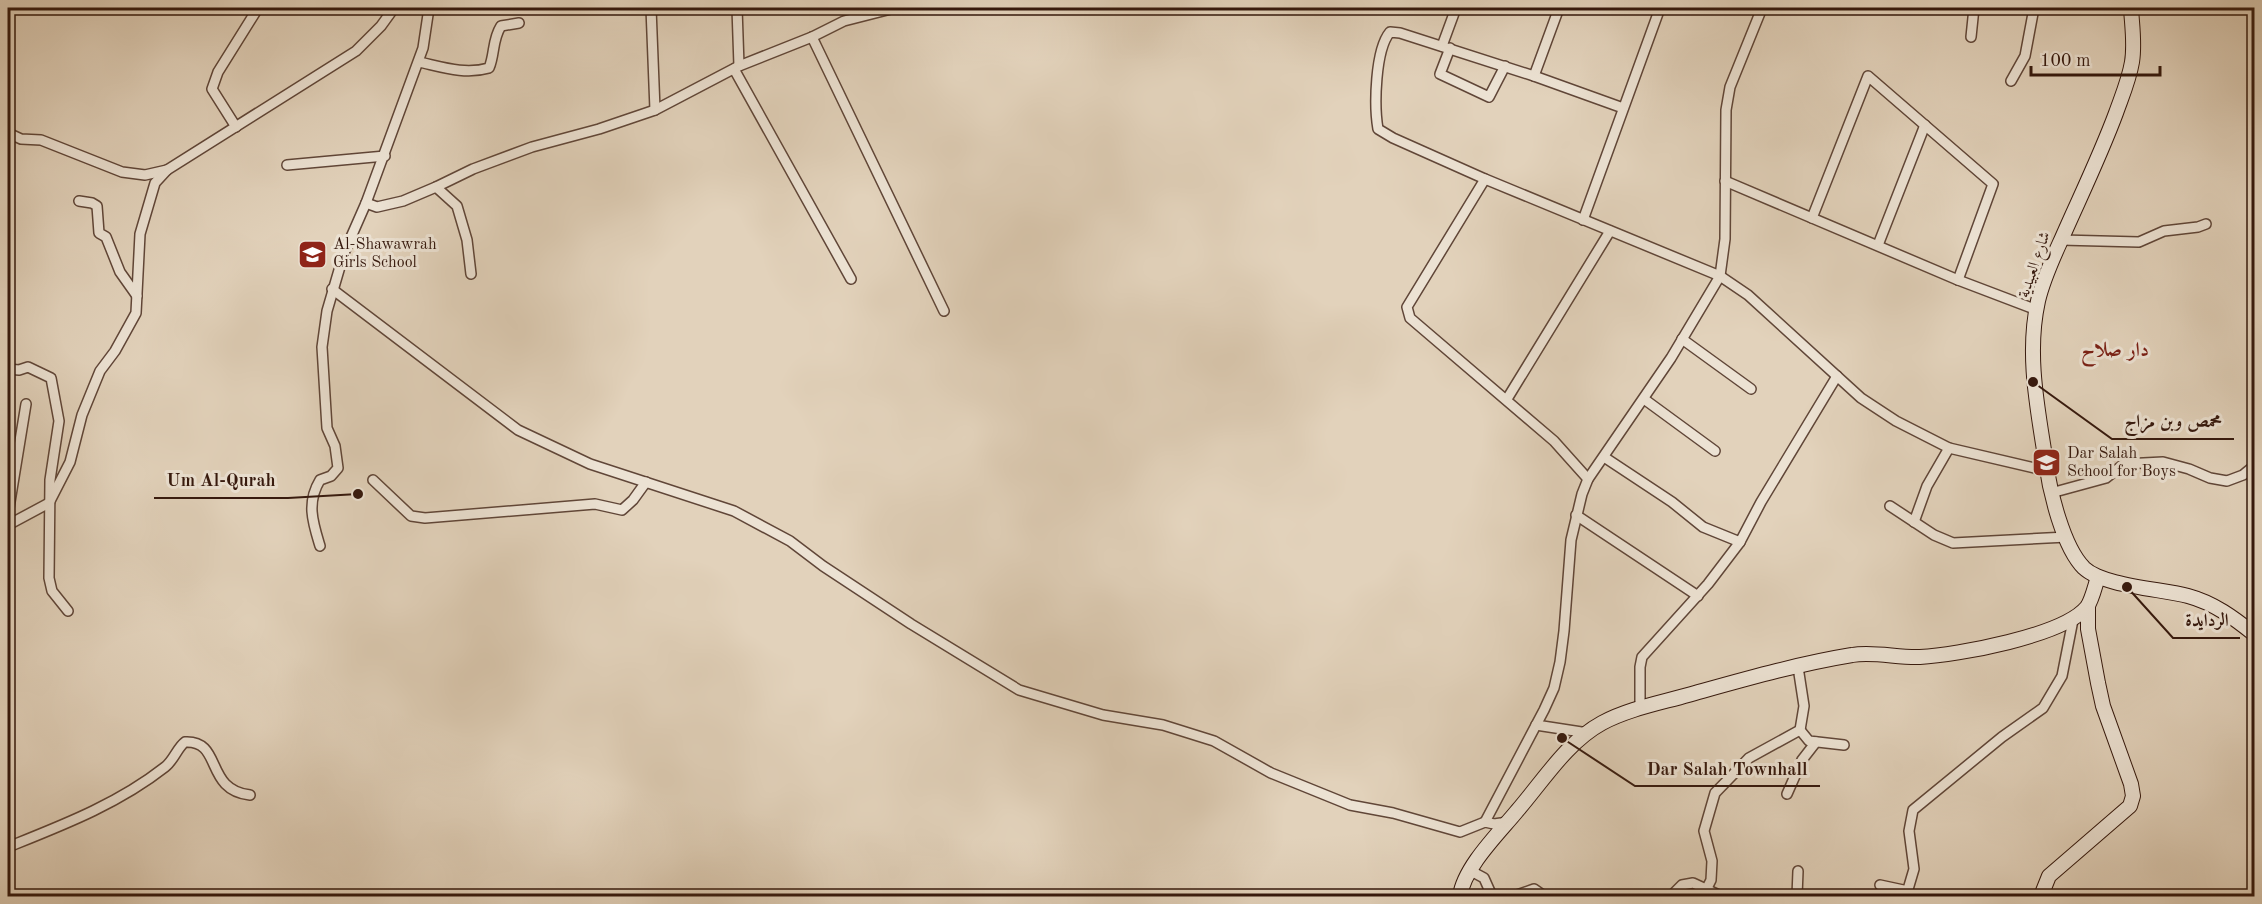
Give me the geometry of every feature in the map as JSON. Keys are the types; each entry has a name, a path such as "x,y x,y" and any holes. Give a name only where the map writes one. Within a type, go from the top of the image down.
{"street":[{"path":"236,127 212,89 218,72 258,8"},
{"path":"8,525 49,503 70,462 82,415 100,371 115,351 136,313 140,234 155,183 167,170 356,51 381,26 394,8"},
{"path":"320,546 311,520 311,502 320,480 331,476 338,468 335,446 327,428 322,347 332,289 419,62 429,8"},
{"path":"651,8 655,110"},
{"path":"737,8 736,67 851,279"},
{"path":"366,203 377,207 403,201 473,169 532,147 599,129 655,110 736,67 812,37 844,21 895,8"},
{"path":"1456,8 1440,74 1489,97 1505,66"},
{"path":"1534,76 1559,8"},
{"path":"1583,220 1660,8"},
{"path":"1485,822 1554,688 1560,662 1570,551 1576,514 1588,479 1644,399 1720,276 1725,239 1724,132 1730,87 1762,8"},
{"path":"1971,37 1974,8"},
{"path":"2011,81 2025,56 2034,8"},
{"name":"شارع العبيدية","path":"2098,577 2085,568 2075,555 2051,494 2036,403 2032,347 2037,310 2050,265 2108,135 2128,81 2134,47 2131,8"},
{"path":"419,62 475,72 489,68 493,44 501,26 519,23"},
{"path":"1623,108 1505,66 1400,33 1390,32 1384,39 1376,83 1375,112 1378,129 1393,138 1485,179 1720,276 1748,295 1861,398 1896,421 1950,448 2047,471"},
{"path":"812,37 944,311"},
{"path":"1812,218 1868,76 1992,184 1958,280"},
{"path":"1878,245 1925,125"},
{"path":"8,133 21,139 41,140 122,172 145,175 167,170"},
{"path":"287,165 384,156"},
{"path":"1485,179 1407,307 1410,318 1554,441 1588,479"},
{"path":"1725,181 1958,280 2037,310"},
{"path":"436,187 457,206 467,240 471,274"},
{"path":"79,201 97,206 99,233 106,237 120,272 137,297"},
{"path":"2061,240 2139,242 2164,231 2206,224"},
{"path":"1507,399 1610,231"},
{"path":"332,289 518,430 590,464 734,511 790,541 823,566 911,624 1019,690 1103,714 1164,725 1214,741 1271,773 1350,805 1393,813 1460,832 1485,822 1494,824 1508,822"},
{"path":"1683,339 1751,389"},
{"path":"8,369 19,370 28,367 51,378 59,421 50,480 50,578 52,591 68,611"},
{"path":"1640,708 1641,657 1698,596 1740,542 1761,502 1838,376"},
{"path":"1644,399 1715,451"},
{"path":"8,513 26,404"},
{"path":"1914,522 1927,486 1950,448"},
{"path":"1604,457 1672,502 1703,527 1740,542"},
{"path":"2051,494 2106,478 2124,464 2163,462 2189,468 2210,478 2227,481 2243,475 2254,466"},
{"path":"374,480 411,516 425,518 595,504 622,510 633,500 646,482"},
{"path":"1890,506 1934,535 1953,543 2067,537"},
{"path":"1576,514 1698,596"},
{"path":"2041,897 2049,876 2130,806 2133,796 2127,772 2103,706 2088,629 2088,606 2098,577 2189,596 2231,615 2254,634"},
{"path":"1460,897 1462,886 1471,871 1508,822 1580,738 1603,723 1640,708 1854,654 1919,657 1989,646 2048,631 2073,620 2088,606"},
{"path":"1880,885 1907,894 1914,869 1909,831 1913,810 2002,737 2043,708 2062,676 2073,620"},
{"path":"1798,667 1804,706 1800,730 1809,741 1845,745"},
{"path":"1536,725 1588,733"},
{"path":"1706,890 1711,880 1712,861 1704,831 1715,793 1749,758 1800,730"},
{"path":"8,847 83,816 130,792 165,767 185,742 193,742 205,748 211,755 226,786 234,791 250,795"},
{"path":"1786,794 1802,760 1816,742"},
{"path":"1471,871 1484,878 1492,897"},
{"path":"1797,897 1798,871"},
{"path":"1671,897 1683,885 1694,883 1721,897"},
{"path":"1514,897 1534,889 1544,897"}],"place":[{"name":"Al-Shawawrah Girls School","path":"312,254"},
{"name":"محمص وبن مزاج","path":"2033,382"},
{"name":"Dar Salah School for Boys","path":"2046,463"},
{"name":"Um Al-Qurah","path":"358,494"},
{"name":"الردايدة","path":"2127,587"},
{"name":"Dar Salah Townhall","path":"1562,738"}],"district":[{"name":"دار صلاح","path":"2115,351"}]}
